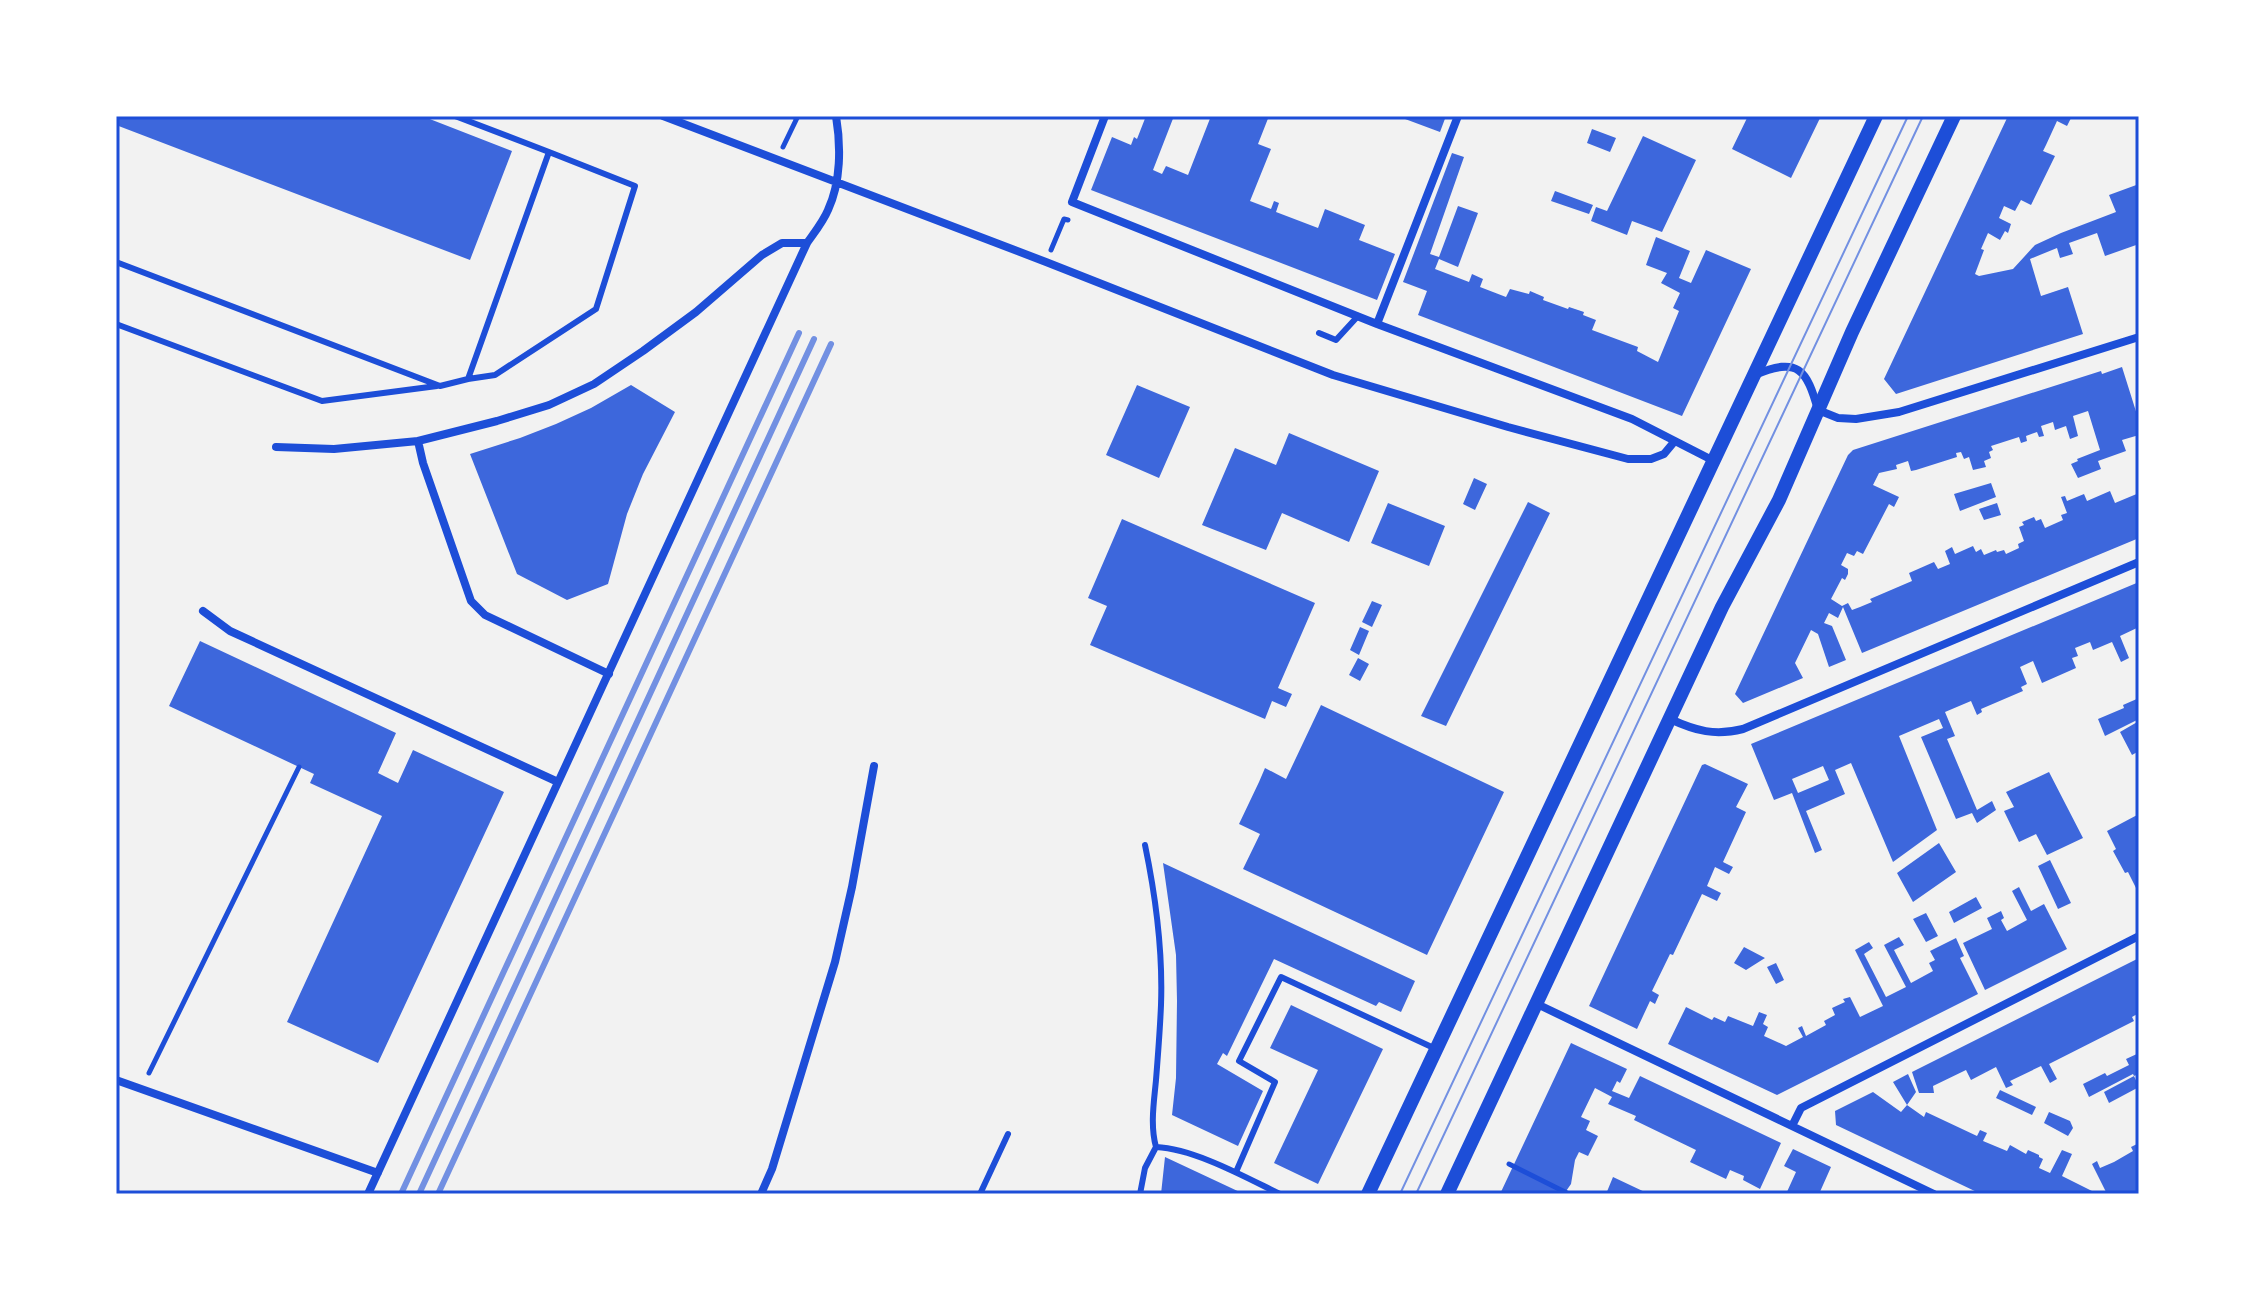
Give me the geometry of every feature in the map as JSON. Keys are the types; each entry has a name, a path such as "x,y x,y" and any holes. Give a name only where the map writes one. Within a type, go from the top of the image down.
{"street":[{"path":"663,116 1333,375 1628,459 1651,459 1664,454 1674,442"},
{"path":"368,1194 807,243 828,210 840,164 836,116"},
{"path":"1105,116 1072,202 1377,324 1632,419 1714,461"},
{"path":"1377,324 1458,116"},
{"path":"1368,1194 1876,116"},
{"path":"1447,1194 1722,607 1779,500 1859,318 1954,116"},
{"path":"276,447 334,449 418,441 536,409 594,384 643,351 696,312 762,255 782,243 807,243"},
{"path":"1818,410 1838,418 1856,419 1899,412 2139,337"},
{"path":"1754,375 1774,366 1791,367 1803,373 1811,382 1818,410"},
{"path":"418,441 471,601 485,615 609,674"},
{"path":"1670,719 1713,733 1743,729 2139,562"},
{"path":"203,611 230,631 558,782"},
{"path":"761,1194 772,1169 835,962 874,766"},
{"path":"1792,1126 1801,1108 2139,936"},
{"path":"1537,1004 1934,1194"},
{"path":"116,1080 378,1173"}],"lane":[{"path":"116,324 322,401 440,386 495,375 596,309 635,186 455,116"},
{"path":"468,379 549,152"},
{"path":"116,262 440,386"},
{"path":"1319,333 1336,340 1358,316"},
{"path":"1140,1194 1145,1168 1156,1147 1153,1135 1161,1003 1159,935 1145,845"},
{"path":"1236,1172 1275,1082 1239,1061 1281,977 1437,1049"},
{"path":"980,1194 1008,1134"},
{"path":"1156,1147 1172,1148 1236,1172 1280,1194"}],"path":[{"path":"777,159 797,118 791,116"},
{"path":"1046,262 1064,219 1092,230 1099,212"},
{"path":"142,1089 299,767"},
{"path":"1509,1164 1569,1194"}],"building":[{"path":"116,116 422,116 512,151 470,260 116,125"},
{"path":"1146,116 1174,116 1153,170 1162,174 1166,166 1188,175 1211,116 1269,116 1258,144 1271,149 1250,201 1271,209 1274,201 1279,203 1276,212 1318,228 1325,209 1365,225 1359,240 1395,254 1377,300 1091,190 1112,137 1131,145 1134,137 1137,139"},
{"path":"1397,116 1446,116 1440,132"},
{"path":"1748,116 1821,116 1791,178 1732,149"},
{"path":"2008,116 2072,116 2067,126 2057,121 2043,151 2055,156 2031,205 2021,200 2015,211 2004,206 1999,218 2011,224 2008,233 2005,231 2000,240 1988,233 1975,274 1979,276 2013,269 2035,245 2116,212 2109,195 2139,184 2139,244 2105,256 2097,233 2069,243 2073,254 2060,258 2057,248 2030,259 2041,296 2068,287 2083,334 1896,394 1884,379"},
{"path":"1592,129 1616,138 1610,152 1587,143"},
{"path":"1643,136 1696,160 1662,232 1632,221 1627,235 1591,221 1596,207 1607,211"},
{"path":"1452,153 1464,157 1430,254 1439,257 1458,206 1478,213 1458,267 1439,259 1435,269 1469,282 1472,274 1483,279 1480,287 1506,297 1510,289 1529,294 1530,291 1544,297 1543,300 1584,312 1583,315 1596,320 1592,330 1638,347 1637,351 1658,362 1679,311 1673,308 1680,293 1661,283 1667,273 1646,265 1656,237 1690,251 1679,278 1691,283 1706,250 1751,269 1682,416 1418,315 1427,291 1403,282"},
{"path":"1555,191 1593,205 1589,214 1551,201"},
{"path":"2122,367 2139,421 2139,435 2122,440 2126,451 2098,461 2101,469 2078,478 2071,464 2100,450 2088,411 2073,416 2078,436 2070,439 2066,426 2055,430 2053,422 2041,426 2044,436 2039,437 2037,432 2026,436 2027,441 2021,443 2019,437 1991,446 1991,458 1984,461 1986,467 1973,470 1969,457 1964,459 1961,452 1956,453 1957,457 1916,470 1911,471 1908,461 1896,465 1897,469 1879,473 1873,485 1899,497 1894,507 1889,504 1863,554 1857,551 1854,556 1847,553 1841,565 1848,569 1848,574 1845,580 1842,578 1831,599 1842,606 1848,603 1852,610 1872,602 1870,599 1912,581 1909,573 1934,562 1938,569 1950,564 1945,551 1952,547 1955,554 1973,546 1976,552 1981,549 1984,555 1996,550 2004,550 2006,554 2019,548 2018,544 2024,541 2019,527 2024,525 2022,522 2034,517 2036,521 2041,519 2045,528 2063,520 2061,515 2067,513 2061,497 2065,496 2067,501 2084,494 2087,501 2110,491 2115,503 2139,493 2139,538 1862,653 1843,607 1838,618 1829,613 1824,623 1832,626 1846,660 1829,667 1818,634 1811,630 1795,663 1803,678 1743,703 1735,694 1853,450"},
{"path":"631,385 675,412 643,474 627,514 608,584 567,600 517,574 470,454 556,424"},
{"path":"1137,385 1190,407 1159,478 1106,455"},
{"path":"1289,433 1379,471 1349,542 1282,513 1266,550 1202,525 1235,448 1276,465"},
{"path":"1474,478 1487,484 1475,510 1463,504"},
{"path":"1991,483 1996,497 1960,511 1954,494"},
{"path":"1528,502 1550,513 1446,726 1421,716"},
{"path":"1388,503 1445,526 1429,566 1371,543"},
{"path":"1997,503 2001,515 1984,520 1979,509"},
{"path":"1122,519 1315,603 1278,688 1292,694 1286,707 1272,701 1265,719 1090,645 1107,606 1088,598"},
{"path":"2139,582 2139,627 2120,636 2129,658 2121,662 2112,642 2093,650 2090,642 2075,648 2078,656 2072,658 2076,668 2042,683 2033,661 2020,667 2027,684 2021,687 2023,691 1981,709 1982,712 1977,715 1971,701 1945,712 1955,736 1947,739 1977,810 1992,801 1996,810 1977,823 1972,813 1956,819 1921,737 1943,728 1939,719 1899,736 1937,830 1893,862 1851,763 1835,770 1845,794 1806,811 1822,850 1815,853 1792,793 1774,800 1751,744","holes":["1823,766 1829,780 1798,793 1792,779"]},
{"path":"1372,601 1382,605 1372,627 1362,622"},
{"path":"1360,627 1369,631 1359,655 1350,650"},
{"path":"200,641 396,733 378,773 398,783 413,750 504,792 378,1063 287,1022 382,816 310,783 314,774 169,706"},
{"path":"1358,658 1369,664 1360,681 1349,675"},
{"path":"2139,698 2139,719 2105,736 2098,719"},
{"path":"1321,705 1504,792 1427,955 1243,869 1260,834 1239,824 1265,768 1286,779"},
{"path":"2139,721 2139,751 2132,755 2120,732"},
{"path":"1705,764 1748,784 1736,807 1746,812 1723,862 1733,867 1729,874 1715,867 1707,886 1721,893 1717,901 1702,894 1652,991 1659,995 1655,1004 1650,1001 1637,1029 1589,1006"},
{"path":"2049,772 2083,838 2047,855 2036,834 2019,842 2004,811 2014,807 2006,792"},
{"path":"2139,814 2139,886 2136,888 2113,851 2116,849 2107,831"},
{"path":"1939,843 1956,872 1913,902 1897,873"},
{"path":"2050,860 2071,903 2058,909 2038,866"},
{"path":"1163,863 1415,981 1401,1012 1379,1002 1376,1006 1274,959 1227,1056 1223,1053 1217,1064 1263,1091 1238,1146 1172,1115 1176,1078 1176,955"},
{"path":"2019,887 2031,911 2044,904 2067,949 1985,990 1963,943 1992,929 1987,918 2001,911 2004,918 2001,920 2007,931 2027,920 2012,891"},
{"path":"1976,897 1982,908 1954,923 1949,912"},
{"path":"1926,913 1938,936 1926,942 1913,919"},
{"path":"1899,937 1904,945 1894,950 1911,983 1933,971 1929,963 1935,960 1930,951 1956,938 1964,956 1960,958 1978,994 1777,1095 1668,1044 1686,1007 1712,1020 1714,1017 1725,1022 1728,1016 1753,1026 1759,1012 1767,1015 1763,1024 1768,1027 1764,1036 1786,1046 1803,1037 1798,1028 1802,1026 1806,1036 1826,1025 1824,1021 1835,1015 1832,1008 1845,1002 1843,999 1850,997 1860,1017 1883,1006 1855,950 1869,942 1873,948 1864,954 1886,997 1906,987 1884,945"},
{"path":"1744,947 1765,958 1746,970 1734,963"},
{"path":"2139,958 2139,1013 2132,1017 2134,1021 2049,1064 2057,1079 2050,1083 2041,1066 2010,1081 2013,1085 2006,1088 1996,1067 1971,1080 1966,1070 1933,1086 1934,1093 1919,1093 1912,1072"},
{"path":"1776,963 1784,980 1776,984 1767,967"},
{"path":"1291,1005 1383,1049 1318,1184 1274,1163 1318,1070 1270,1048"},
{"path":"1571,1043 1627,1069 1612,1091 1629,1098 1640,1076 1781,1143 1760,1189 1743,1180 1744,1176 1730,1170 1726,1179 1690,1162 1696,1150 1634,1120 1636,1116 1608,1104 1612,1097 1595,1088 1581,1117 1590,1121 1586,1130 1598,1136 1588,1156 1579,1152 1571,1184 1564,1194 1500,1194"},
{"path":"2139,1053 2139,1074 2133,1074 2089,1097 2083,1084 2129,1065 2126,1059"},
{"path":"1908,1074 1916,1092 1907,1105 1893,1082"},
{"path":"2134,1076 2139,1087 2109,1103 2104,1092"},
{"path":"2000,1090 2036,1107 2032,1115 1996,1098"},
{"path":"1873,1092 1901,1112 1907,1105 1924,1117 1926,1112 1977,1136 1980,1130 1987,1133 1983,1141 2007,1151 2010,1145 2026,1154 2028,1150 2039,1155 2043,1159 2039,1168 2050,1173 2062,1150 2072,1154 2062,1176 2092,1191 2091,1194 1981,1194 1836,1125 1835,1111"},
{"path":"2049,1112 2070,1121 2073,1128 2068,1136 2044,1123"},
{"path":"2139,1143 2139,1194 2107,1194 2092,1164 2097,1161 2100,1168 2114,1162 2133,1151 2131,1147"},
{"path":"1793,1149 1831,1167 1819,1194 1786,1194 1796,1172 1784,1166"},
{"path":"1165,1157 1244,1194 1161,1194"},
{"path":"1613,1177 1649,1194 1606,1194"}],"tram line":[{"path":"1400,1194 1908,116"},
{"path":"1416,1194 1923,116"}],"railway":[{"path":"401,1194 799,333"},
{"path":"419,1194 814,339"},
{"path":"438,1194 831,344"}]}
